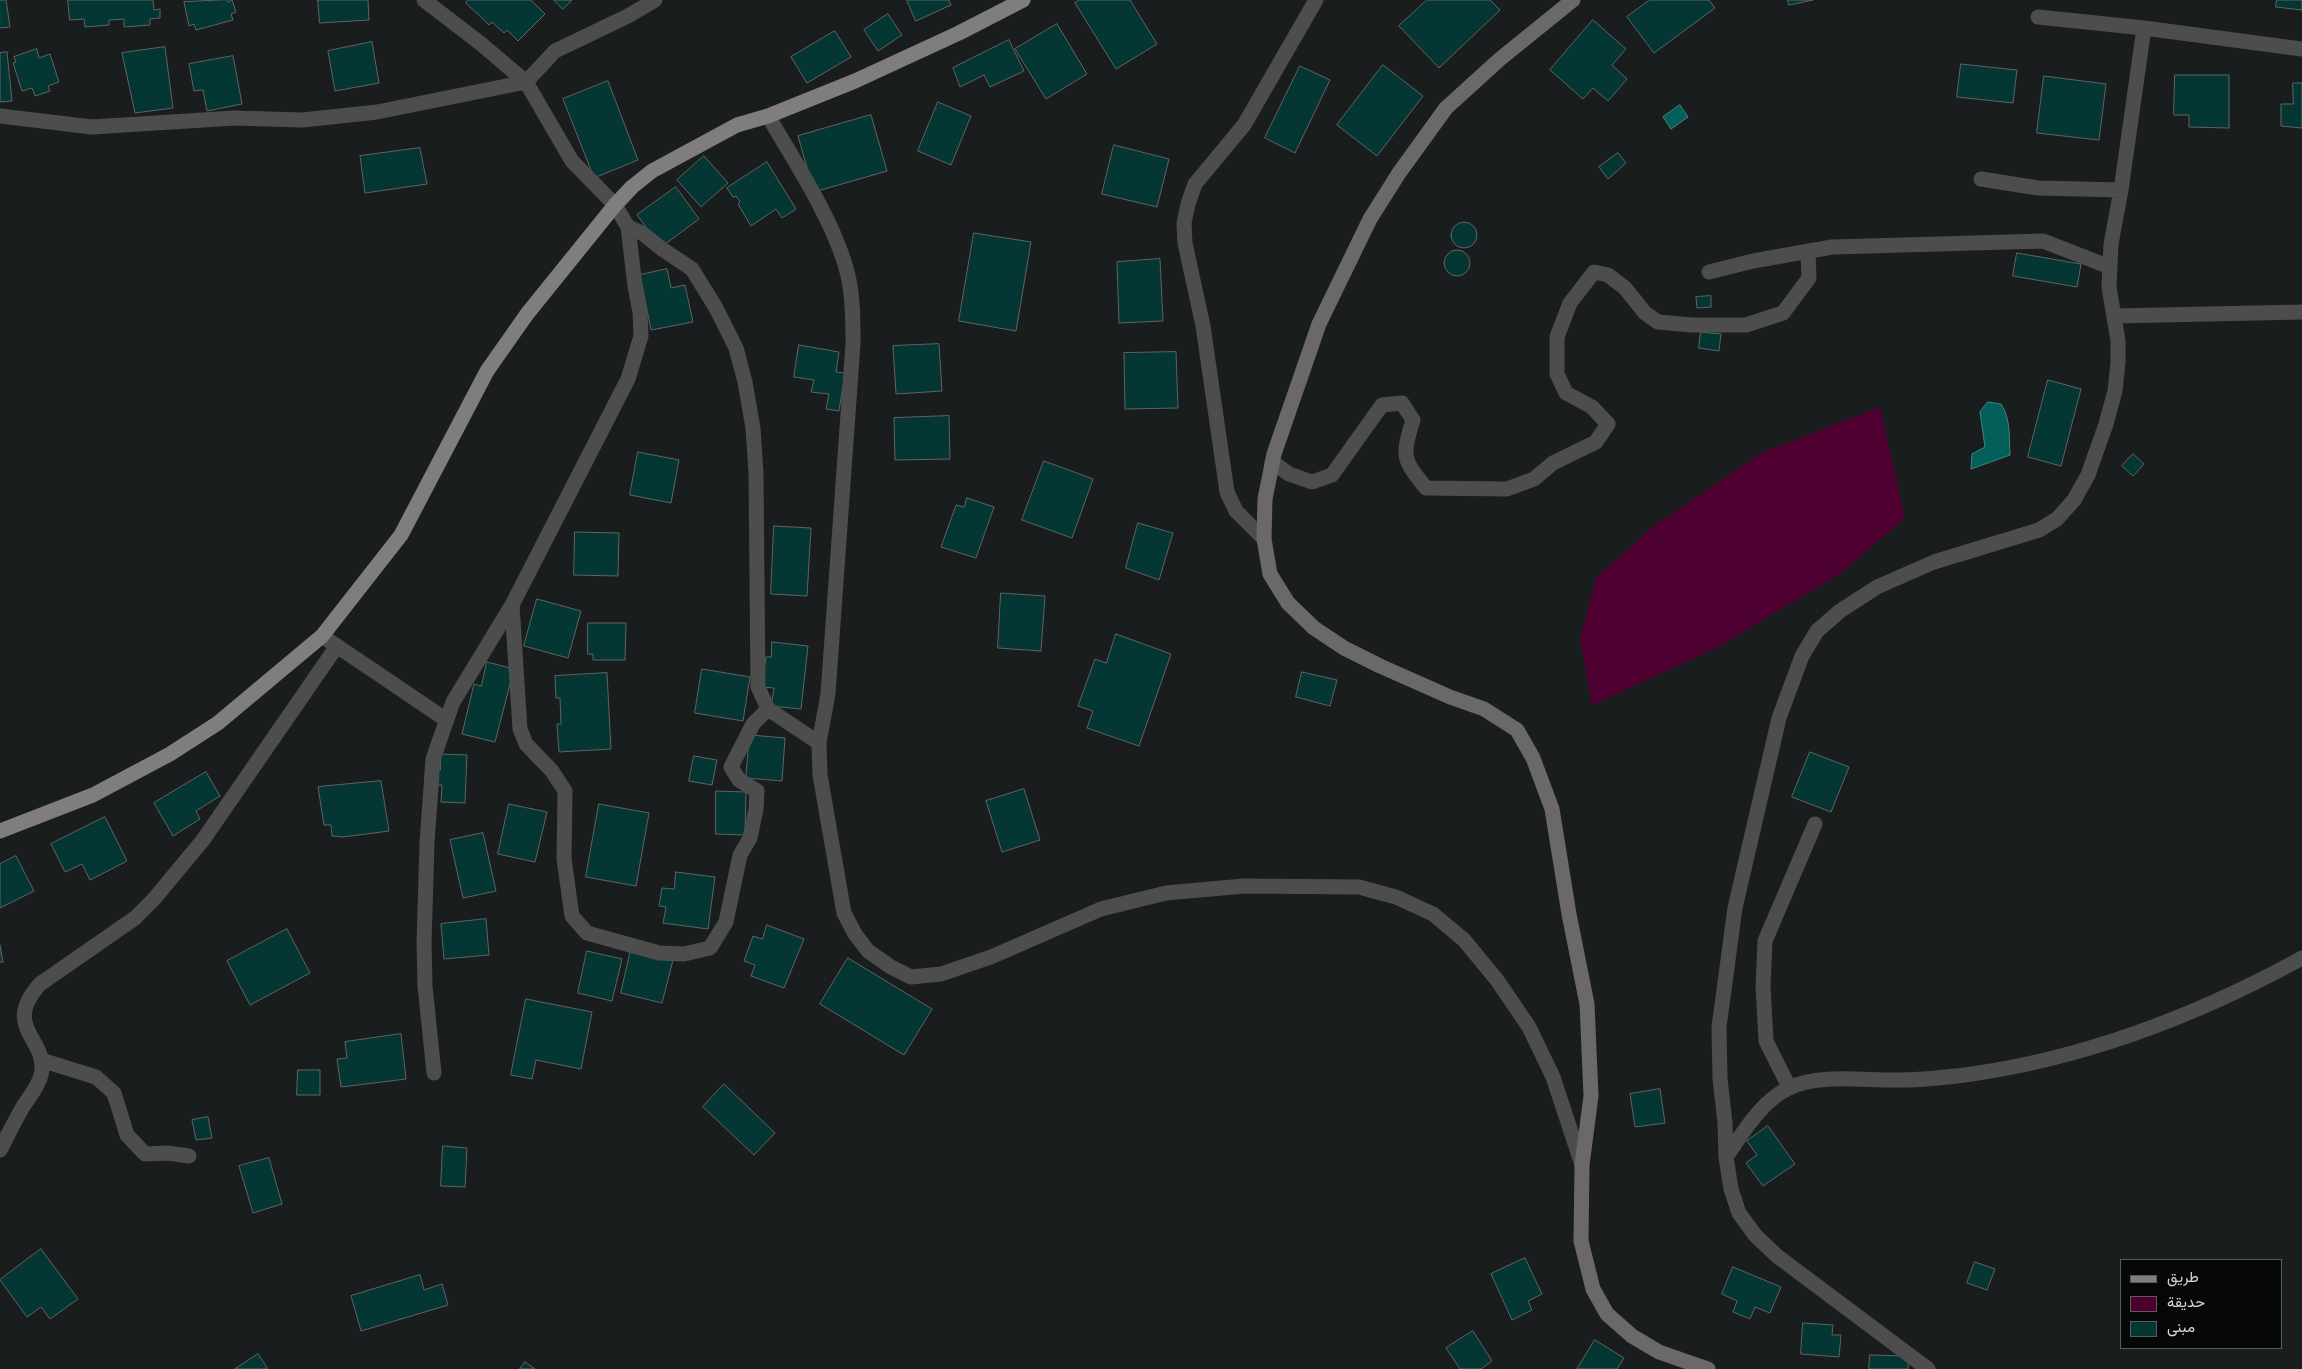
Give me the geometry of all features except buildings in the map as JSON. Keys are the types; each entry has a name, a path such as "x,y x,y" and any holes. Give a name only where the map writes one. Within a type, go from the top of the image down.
{"main road":[{"path":"0,831 93,795 170,754 218,723 322,636 401,535 487,371 527,314 615,205 632,187 652,171 737,125 768,116 855,81 960,33 1023,0"},
{"path":"1573,0 1500,59 1446,108 1399,173 1370,219 1319,324 1272,462 1265,499 1264,539 1270,574 1288,603 1314,628 1344,648 1380,666 1450,697 1484,709 1517,730 1533,758 1552,809 1587,1004 1590,1096 1582,1165 1581,1241 1593,1289 1607,1314 1632,1336 1659,1352 1708,1369"}],"street":[{"path":"424,0 480,43 526,82 572,161 615,205 628,227 640,312 641,336 628,379 512,605 452,702 433,759 425,900 425,986 434,1073"},
{"path":"0,116 92,127 234,118 303,120 377,112 526,82 555,51 628,16 656,0"},
{"path":"1264,539 1236,511 1227,492 1203,326 1185,243 1184,223 1195,184 1244,125 1316,0"},
{"path":"2038,17 2144,28 2302,49"},
{"path":"1928,1369 1777,1256 1755,1235 1739,1213 1731,1189 1726,1157 1725,1123 1720,1079 1719,1027 1735,908 1779,718 1802,656 1817,631 1840,611 1877,587 1934,562 2039,530 2057,519 2074,500 2088,475 2106,424 2115,391 2118,362 2114,316 2109,287 2111,244 2121,190 2144,28"},
{"path":"768,116 801,171 840,251 848,278 853,314 853,344 828,694 819,743 820,774 844,913 855,934 868,951 911,977 941,974 992,957 1101,909 1166,893 1244,886 1359,887 1396,897 1439,919 1464,940 1498,980 1529,1027 1545,1060 1582,1165"},
{"path":"1981,179 2038,188 2121,190"},
{"path":"628,227 642,233 662,250 692,269 716,308 736,348 745,382 753,428 756,473 758,687 768,709 819,743"},
{"path":"1709,272 1753,261 1832,247 2043,241 2110,266"},
{"path":"1272,462 1289,474 1312,482 1332,475 1382,405 1402,403 1413,420 1405,448 1408,466 1426,488 1507,489 1534,479 1552,463 1596,442 1608,424 1592,407 1566,394 1557,374 1557,337 1570,303 1594,272 1608,275 1625,288 1645,313 1658,322 1692,325 1746,324 1783,313 1808,278 1808,251"},
{"path":"2114,316 2302,312"},
{"path":"512,605 520,729 526,744 552,771 565,791 564,859 572,916 587,933 659,953 684,954 710,948 726,922 740,855 750,838 756,809 757,791 739,780 731,767 753,724 768,709"},
{"path":"322,636 445,719"},
{"path":"0,1150 36,1088 42,1074 41,1060 22,1018 23,1006 30,994 40,984 135,918 160,893 203,840 337,646"},
{"path":"1789,1087 1766,1041 1763,986 1765,941 1814,824"},
{"path":"1726,1157 1755,1117 1771,1099 1789,1087 1814,1081 1932,1078 1973,1074 2040,1061 2139,1032 2180,1017 2226,997 2302,958"},
{"path":"41,1060 96,1077 114,1093 127,1135 145,1154 167,1153 189,1156"}],"green space":[{"path":"1880,407 1905,518 1841,573 1716,648 1592,705 1580,639 1596,578 1654,526 1763,452"}],"water":[{"path":"1680,105 1688,117 1671,129 1663,117"},
{"path":"1988,402 2001,404 2004,410 2009,429 2010,455 1971,469 1972,454 1985,447 1980,412"}]}
